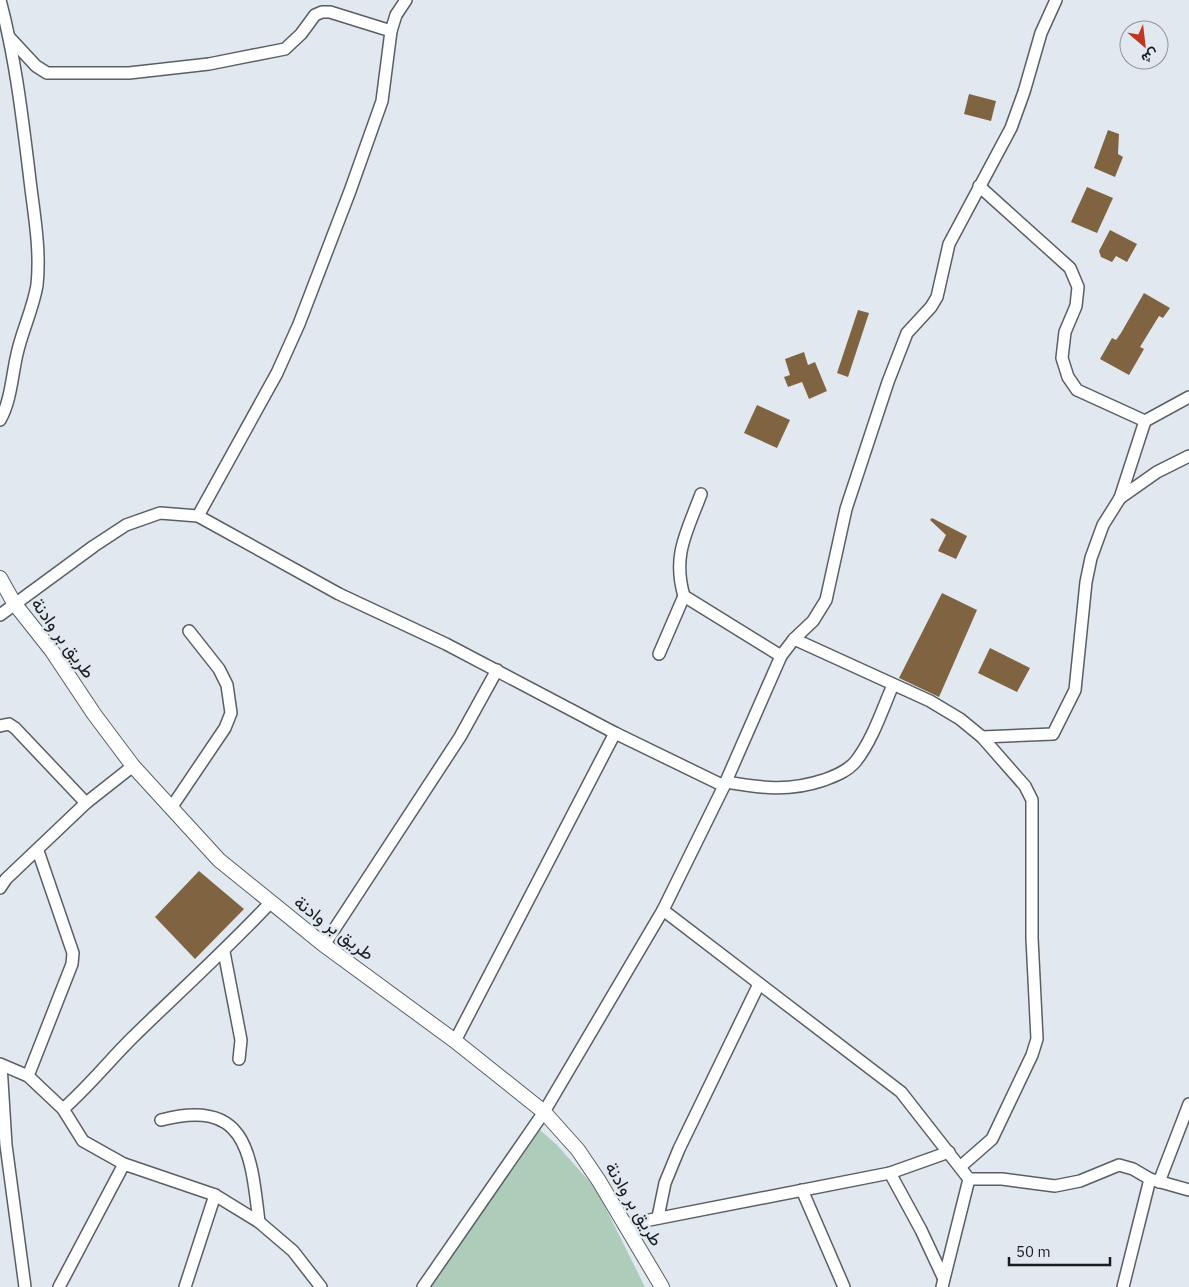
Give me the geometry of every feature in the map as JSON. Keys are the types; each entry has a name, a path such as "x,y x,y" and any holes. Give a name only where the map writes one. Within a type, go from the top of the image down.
{"street":[{"path":"0,0 9,37 36,226 38,263 32,307 18,349 5,410 0,420"},
{"path":"198,516 277,373 298,324 350,191 382,101 391,32 396,15 406,0"},
{"path":"423,1287 544,1112 663,910 725,784 781,656 794,639 812,621 826,600 846,509 888,382 907,333 931,307 937,297 949,244 1011,128 1024,92 1041,33 1056,0"},
{"path":"9,37 36,66 48,73 129,73 209,64 285,49 301,34 311,20 322,12 330,12 391,32"},
{"path":"979,186 1070,268 1078,287 1076,306 1065,332 1062,358 1072,384 1077,390 1145,421"},
{"path":"982,737 1054,734 1075,690 1090,558 1103,525 1120,498 1145,421 1189,397"},
{"path":"1120,498 1157,472 1189,456"},
{"path":"659,654 684,596 678,576 679,552 702,494"},
{"path":"0,615 14,603 126,525 160,513 198,516 339,594 446,644 615,733 725,784 766,789 801,787 842,772 855,763 866,747 893,685"},
{"name":"طريق بر وادنة","path":"0,578 14,603 52,651 132,766 218,860 324,945 455,1041 544,1112 578,1150 662,1287"},
{"path":"684,596 781,656"},
{"path":"171,808 224,728 231,713 229,692 219,669 189,631"},
{"path":"794,639 930,700 960,719 982,737 1025,786 1032,800 1032,938 1038,1023 1037,1039 1032,1055 994,1135 960,1167"},
{"path":"324,945 460,737 497,670"},
{"path":"0,726 9,724 15,728 86,803"},
{"path":"455,1041 615,733"},
{"path":"2,881 38,851 86,803 132,766"},
{"path":"28,1076 72,964 73,953 38,851"},
{"path":"63,1109 84,1091 130,1040 224,952 270,902"},
{"path":"663,910 901,1092 969,1179"},
{"path":"224,952 241,1040 238,1059"},
{"path":"658,1217 665,1183 679,1149 760,984"},
{"path":"25,1287 6,1145 1,1064 28,1076 63,1109 83,1141 124,1164 215,1195 259,1222 293,1250 321,1287"},
{"path":"1123,1287 1154,1180 1189,1104"},
{"path":"160,1120 186,1114 201,1115 226,1123 239,1135 245,1144 252,1167 259,1222"},
{"path":"624,1224 890,1173 949,1152"},
{"path":"59,1287 124,1164"},
{"path":"969,1179 1002,1179 1055,1186 1080,1181 1119,1165 1133,1169 1154,1180 1189,1190"},
{"path":"890,1173 921,1230 943,1282"},
{"path":"943,1282 969,1179"},
{"path":"802,1190 844,1287"},
{"path":"185,1287 215,1195"}],"green space":[{"path":"540,1130 557,1145 596,1189 645,1287 431,1287 504,1179"}],"building":[{"path":"969,94 996,101 991,121 964,114"},
{"path":"1108,130 1119,134 1118,154 1123,157 1115,177 1094,168"},
{"path":"1087,187 1113,198 1097,233 1071,222"},
{"path":"1110,230 1137,244 1127,262 1116,256 1112,262 1101,257 1099,251"},
{"path":"1144,293 1170,308 1163,318 1159,316 1140,347 1144,349 1129,375 1100,359 1112,338 1116,340 1121,333"},
{"path":"858,310 869,313 848,377 837,373"},
{"path":"804,352 808,365 815,362 827,391 809,399 802,382 788,387 784,377 790,375 785,359"},
{"path":"757,405 790,420 777,448 744,433"},
{"path":"932,518 967,536 956,559 938,551 946,535 930,520"},
{"path":"942,593 977,610 939,697 899,678"},
{"path":"990,648 1030,668 1017,692 978,673"},
{"path":"199,871 244,909 195,959 155,917"}]}
